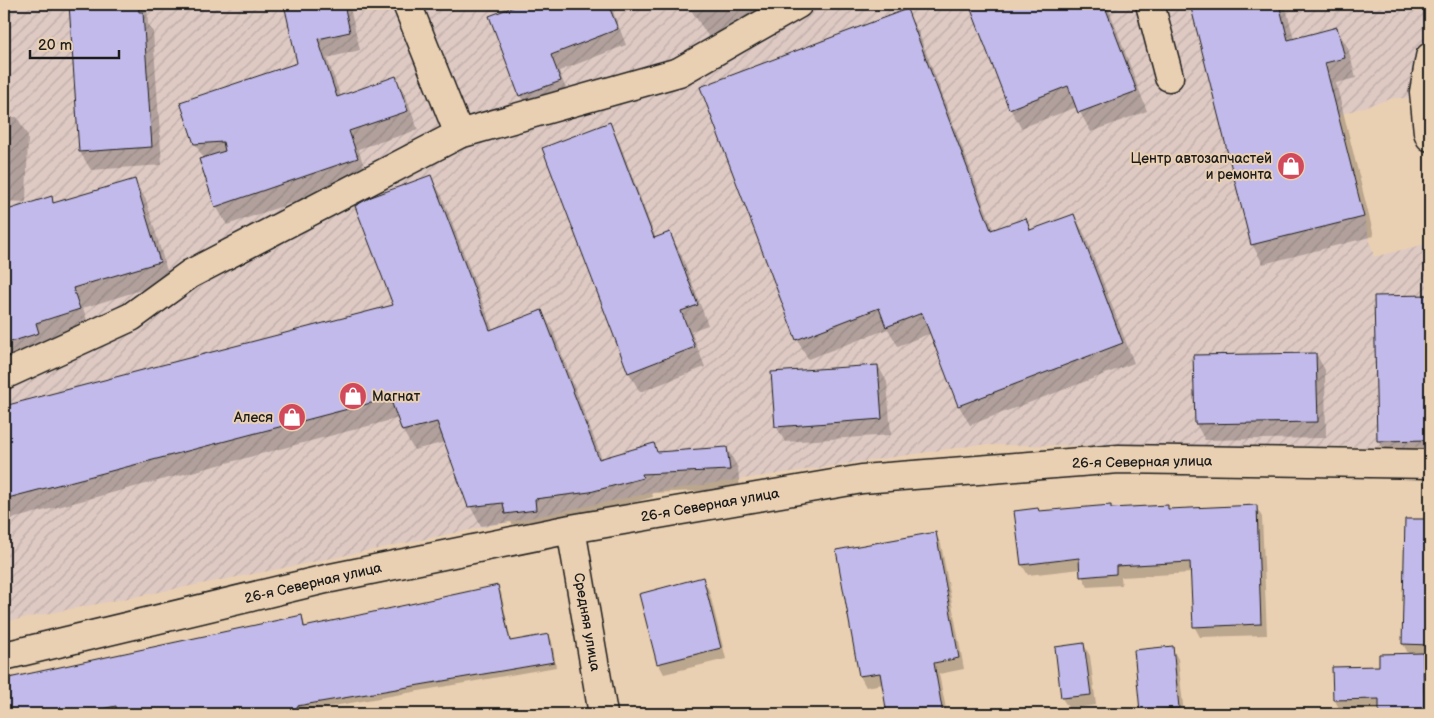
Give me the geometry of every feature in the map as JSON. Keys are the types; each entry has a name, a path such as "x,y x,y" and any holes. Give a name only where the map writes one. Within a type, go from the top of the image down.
{"street":[{"path":"407,4 459,134"},
{"path":"4,375 131,317 190,274 459,134 679,72 798,4"},
{"path":"1150,4 1169,77"},
{"path":"1430,57 1424,92 1430,137"},
{"name":"26-я Северная улица","path":"4,656 326,579 571,530 862,479 1109,460 1430,464"},
{"name":"Средняя улица","path":"571,530 603,714"}],"shaded area":[{"path":"4,4 1430,4 1430,99 1394,98 1338,115 1374,257 1430,244 1430,447 976,445 661,491 284,568 4,622"}],"building":[{"path":"69,4 138,4 139,12 143,12 152,147 79,152"},
{"path":"284,4 344,4 350,32 318,39 337,97 396,76 408,111 349,131 358,158 215,207 199,159 225,151 223,142 194,144 180,102 297,63"},
{"path":"521,4 608,4 618,29 551,55 561,81 519,96 489,16"},
{"path":"969,4 1104,4 1137,91 1078,113 1068,86 1009,109"},
{"path":"1190,4 1279,4 1288,40 1337,27 1345,58 1325,63 1364,217 1251,245"},
{"path":"907,9 991,230 1026,218 1030,230 1074,214 1123,343 958,406 922,313 886,327 879,308 796,340 700,87"},
{"path":"610,122 654,238 670,232 698,305 681,311 695,347 628,373 542,148"},
{"path":"431,175 490,330 542,310 599,459 654,443 657,452 727,447 730,470 642,474 643,478 590,492 535,499 536,510 505,514 503,503 468,507 437,422 402,431 390,398 4,499 4,406 393,305 355,206 371,197"},
{"path":"135,179 160,262 73,288 80,309 36,323 39,333 4,344 4,211 52,196 53,203"},
{"path":"1430,295 1430,440 1377,441 1374,296"},
{"path":"1316,353 1318,422 1195,424 1193,355"},
{"path":"878,365 882,419 775,427 771,372"},
{"path":"1111,505 1111,508 1168,505 1168,509 1257,505 1261,624 1193,627 1190,562 1116,566 1116,574 1080,577 1079,558 1021,565 1014,511 1038,508 1039,511"},
{"path":"1405,519 1430,519 1430,645 1402,644"},
{"path":"936,532 959,658 934,663 943,714 887,714 880,673 859,676 836,550"},
{"path":"703,577 721,648 657,664 639,594"},
{"path":"498,585 510,641 549,634 554,662 297,706 298,712 285,714 117,714 116,706 77,714 4,714 4,679 302,615 304,627"},
{"path":"1084,643 1091,695 1061,698 1055,647"},
{"path":"1173,646 1179,708 1140,711 1134,650"},
{"path":"1423,653 1424,713 1379,714 1379,699 1333,700 1332,667 1379,666 1379,654"}],"place":[{"name":"Центр автозапчастей и ремонта","path":"1291,166"},
{"name":"Магнат","path":"353,396"},
{"name":"Алеся","path":"292,417"}]}
